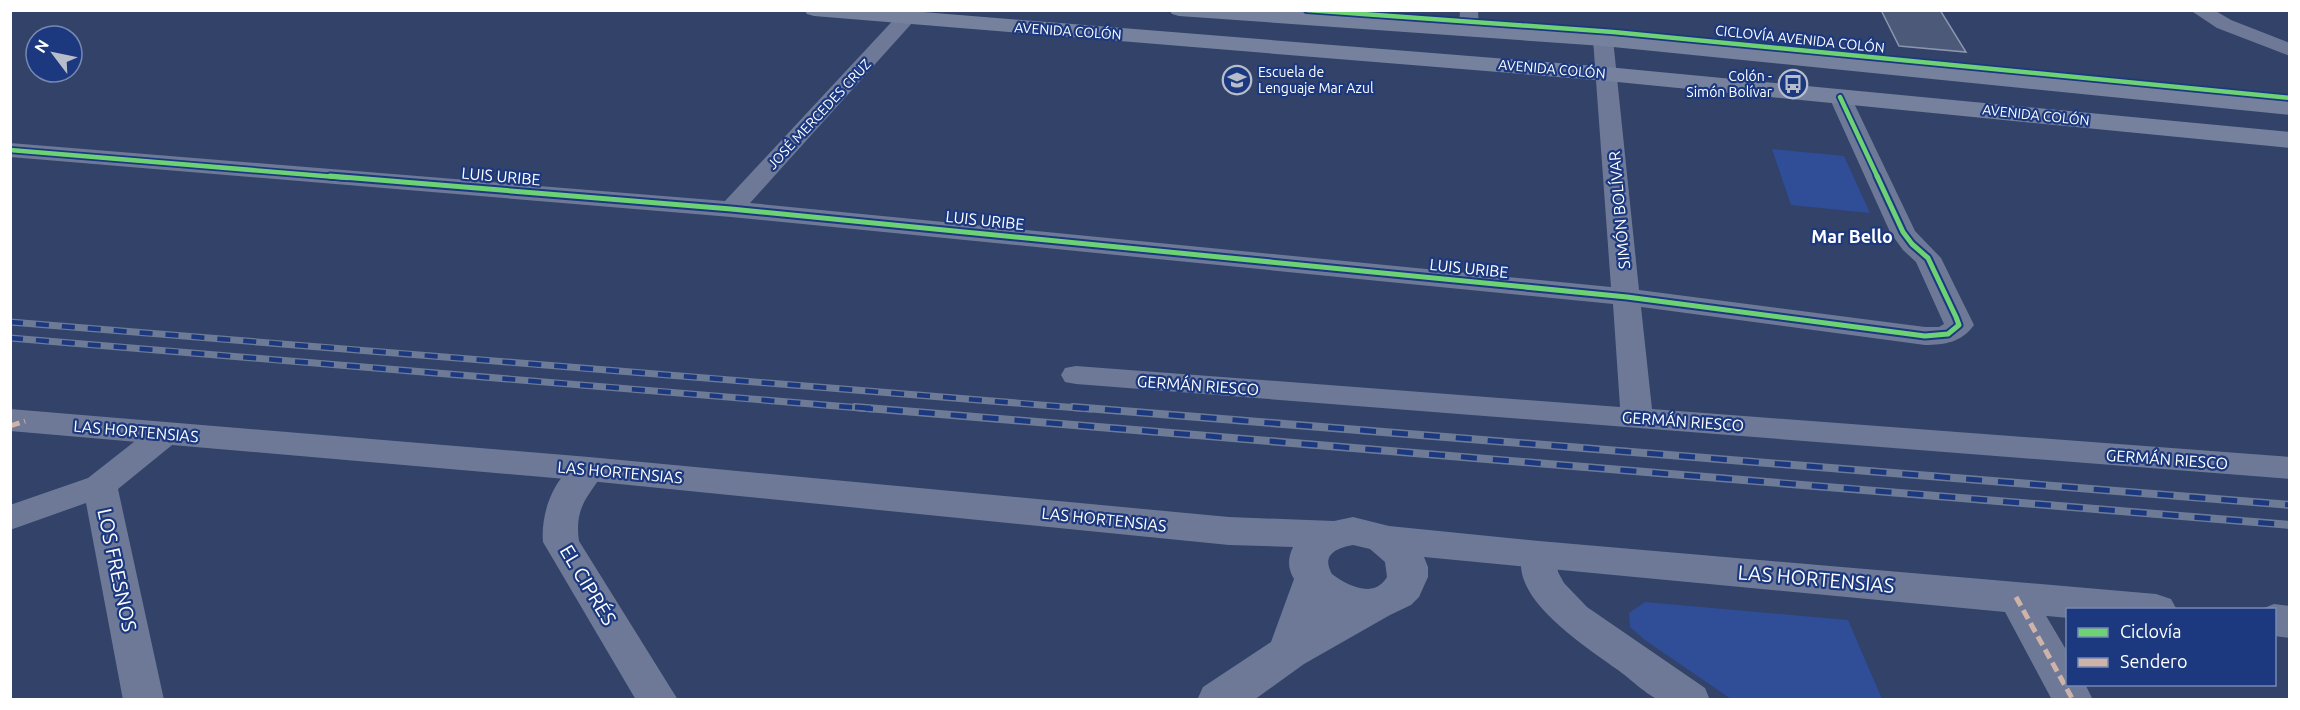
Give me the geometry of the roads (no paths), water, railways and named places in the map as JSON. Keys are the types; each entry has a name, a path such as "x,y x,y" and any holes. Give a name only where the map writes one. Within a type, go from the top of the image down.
{"main road":[{"name":"AVENIDA COLÓN","path":"814,10 1607,74 2289,140"},
{"name":"AVENIDA COLÓN","path":"1179,10 1469,20 1603,39 2289,108"}],"street":[{"path":"2199,10 2224,24 2249,32 2289,50"},
{"name":"JOSÉ MERCEDES CRUZ","path":"731,209 906,18"},
{"name":"SIMÓN BOLÍVAR","path":"1603,39 1637,417"},
{"name":"LUIS URIBE","path":"10,150 731,209 1627,297 1925,336 1944,336 1955,331 1959,325 1928,258 1912,244 1903,232 1840,97"},
{"name":"GERMÁN RIESCO","path":"1076,375 2289,468"},
{"name":"LAS HORTENSIAS","path":"10,420 589,469 1229,531 1332,534"},
{"name":"LOS FRESNOS","path":"144,699 100,486 165,434"},
{"name":"EL CIPRÉS","path":"589,469 576,483 560,514 558,528 561,542 658,699"},
{"path":"10,518 100,486"},
{"name":"LAS HORTENSIAS","path":"1229,531 1275,549 1310,575"},
{"path":"1219,699 1289,652 1375,604 1397,595 1408,579 1407,561 1394,545 1384,539 1353,531 1332,534 1314,544 1309,552 1310,575 1289,652"},
{"name":"LAS HORTENSIAS","path":"1384,539 1539,555 2144,608"},
{"name":"LAS HORTENSIAS","path":"1408,579 1439,560 1477,549"},
{"path":"1539,555 1540,573 1550,591 1573,617 1690,699"},
{"path":"1310,575 1333,597 1346,602 1375,604"},
{"path":"2016,597 2073,699"}],"railway":[{"path":"10,322 1091,409"},
{"path":"10,338 873,409"},
{"path":"855,407 2290,525"},
{"path":"1073,407 2290,505"}],"place":[{"name":"Escuela de Lenguaje Mar Azul","path":"1237,80"},
{"name":"Colón - Simón Bolívar","path":"1793,84"}],"district":[{"name":"Mar Bello","path":"1852,237"}]}
